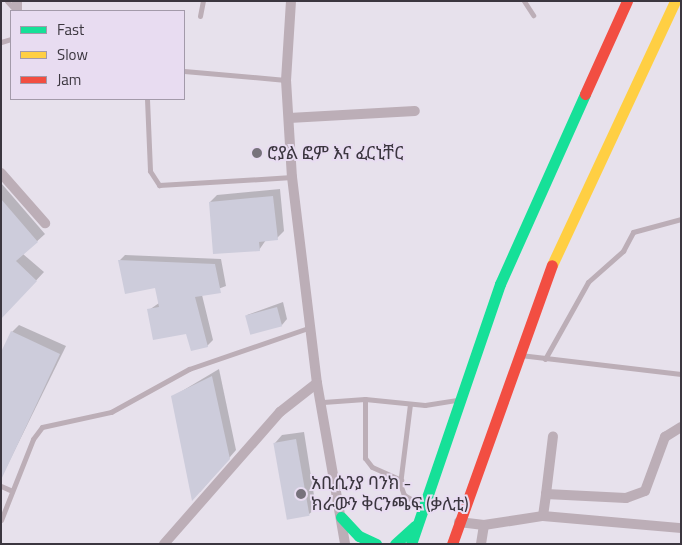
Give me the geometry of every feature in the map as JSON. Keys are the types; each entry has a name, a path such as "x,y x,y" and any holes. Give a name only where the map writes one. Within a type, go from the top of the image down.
{"main road":[{"path":"411,544 422,506 461,400 500,284 627,1"},
{"path":"452,544 517,355 580,200 675,1"},
{"path":"341,516 360,536 376,544"},
{"path":"395,544 417,525"}],"street":[{"path":"291,1 286,80 292,177 312,327 317,383 323,402 345,544"},
{"path":"289,118 415,111"},
{"path":"1,173 45,223"},
{"path":"164,544 280,412 317,383"},
{"path":"546,494 637,496 651,483 665,437 681,427"},
{"path":"543,516 553,436"},
{"path":"459,522 484,525 543,516 681,528"},
{"path":"481,544 484,525"}],"lane":[{"path":"7,1 16,10"},
{"path":"200,16 203,1"},
{"path":"524,1 533,15"},
{"path":"185,71 286,80"},
{"path":"147,100 150,171 159,185 292,177"},
{"path":"546,359 588,282 623,251 633,232 681,219"},
{"path":"1,520 42,427 111,412 189,369 312,327"},
{"path":"517,355 681,374"},
{"path":"323,402 365,399 410,404 461,400"},
{"path":"365,399 365,458 372,467 400,480"},
{"path":"410,404 400,480 404,495 422,506"},
{"path":"1,486 12,492"}],"building":[{"path":"273,196 278,240 259,242 260,251 213,254 209,202"},
{"path":"1,199 38,242 16,261 37,281 1,319"},
{"path":"118,260 215,264 221,293 195,297 208,347 191,351 186,334 153,340 147,309 159,307 155,288 125,294"},
{"path":"277,307 282,326 250,335 245,316"},
{"path":"11,331 60,354 1,480 1,352"},
{"path":"212,376 230,459 192,501 171,396"},
{"path":"296,439 310,516 287,520 273,443"}],"traffic: fast":[{"path":"411,544 500,284 585,94"},
{"path":"341,517 359,536 376,544"},
{"path":"395,544 415,526"}],"traffic: slow":[{"path":"552,265 675,1"}],"traffic: jam":[{"path":"585,94 627,1"},
{"path":"452,544 552,265"}],"place":[{"name":"ሮያል ፎም እና ፈርኒቸር","path":"257,153"},
{"name":"አቢሲንያ ባንክ - ክራውን ቅርንጫፍ (ቃሊቲ)","path":"301,494"}]}
